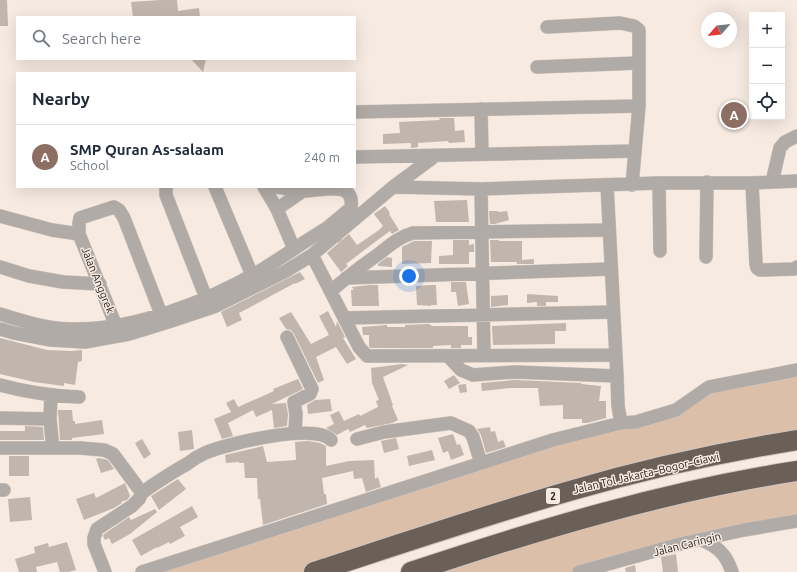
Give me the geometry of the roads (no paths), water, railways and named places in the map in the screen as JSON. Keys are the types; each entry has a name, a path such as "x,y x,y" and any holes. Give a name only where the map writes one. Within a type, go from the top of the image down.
{"highway":[{"name":"Jalan Tol Jakarta–Bogor–Ciawi","path":"314,572 426,535 572,490 667,466 797,440"},
{"path":"411,572 579,520 678,495 774,475 797,472"}],"street":[{"path":"547,27 620,23 634,26 638,30 639,106 632,185"},
{"path":"537,67 638,63"},
{"path":"356,112 639,106"},
{"path":"481,109 482,154"},
{"path":"772,182 780,148 785,142 797,136"},
{"path":"356,157 636,151"},
{"path":"0,314 29,323 69,329 96,329 116,326 161,314 206,298 252,275 294,250 331,232 435,156"},
{"path":"393,187 481,189 660,183 752,183 797,181"},
{"path":"706,257 707,182"},
{"path":"660,183 660,251"},
{"path":"752,183 757,268 760,270 797,267"},
{"path":"607,185 616,376 621,423"},
{"path":"166,188 166,195 206,298"},
{"path":"215,188 252,275"},
{"path":"265,188 277,209 294,250"},
{"path":"0,329 32,337 84,342 129,334 216,306 312,255 351,208 352,201 350,195 338,188 303,191 283,188"},
{"path":"481,189 484,355"},
{"path":"277,209 303,191"},
{"path":"0,216 52,230 79,234 80,218 108,208 114,207 119,210 124,218 161,314"},
{"path":"331,291 346,278 403,236 413,233 609,230"},
{"name":"Jalan Anggrek","path":"79,234 116,326"},
{"path":"312,255 359,347 367,356 616,355"},
{"path":"0,267 29,276 63,282 100,284"},
{"path":"346,278 611,269"},
{"path":"344,318 613,312"},
{"path":"287,337 312,389 310,394 294,402 296,414 295,432"},
{"path":"448,356 461,370 473,375 515,372 616,376"},
{"path":"142,572 553,440 621,423 636,422 676,410 709,387 797,370"},
{"path":"0,385 19,391 51,396 79,397"},
{"path":"51,396 50,419 52,440"},
{"path":"0,418 50,419"},
{"path":"357,439 384,432 451,423 462,428 473,437 481,464"},
{"path":"105,572 94,544 96,529 132,506 139,499 142,493 204,453 229,445 295,432 321,434 328,436 331,440"},
{"path":"0,448 80,448 104,450 113,454 142,493"},
{"name":"Jalan Caringin","path":"578,572 680,544 744,530 797,521"},
{"path":"702,540 717,547 726,557 732,572"}],"place":[{"name":"SMP Quran As-salaam","path":"734,115"}]}
